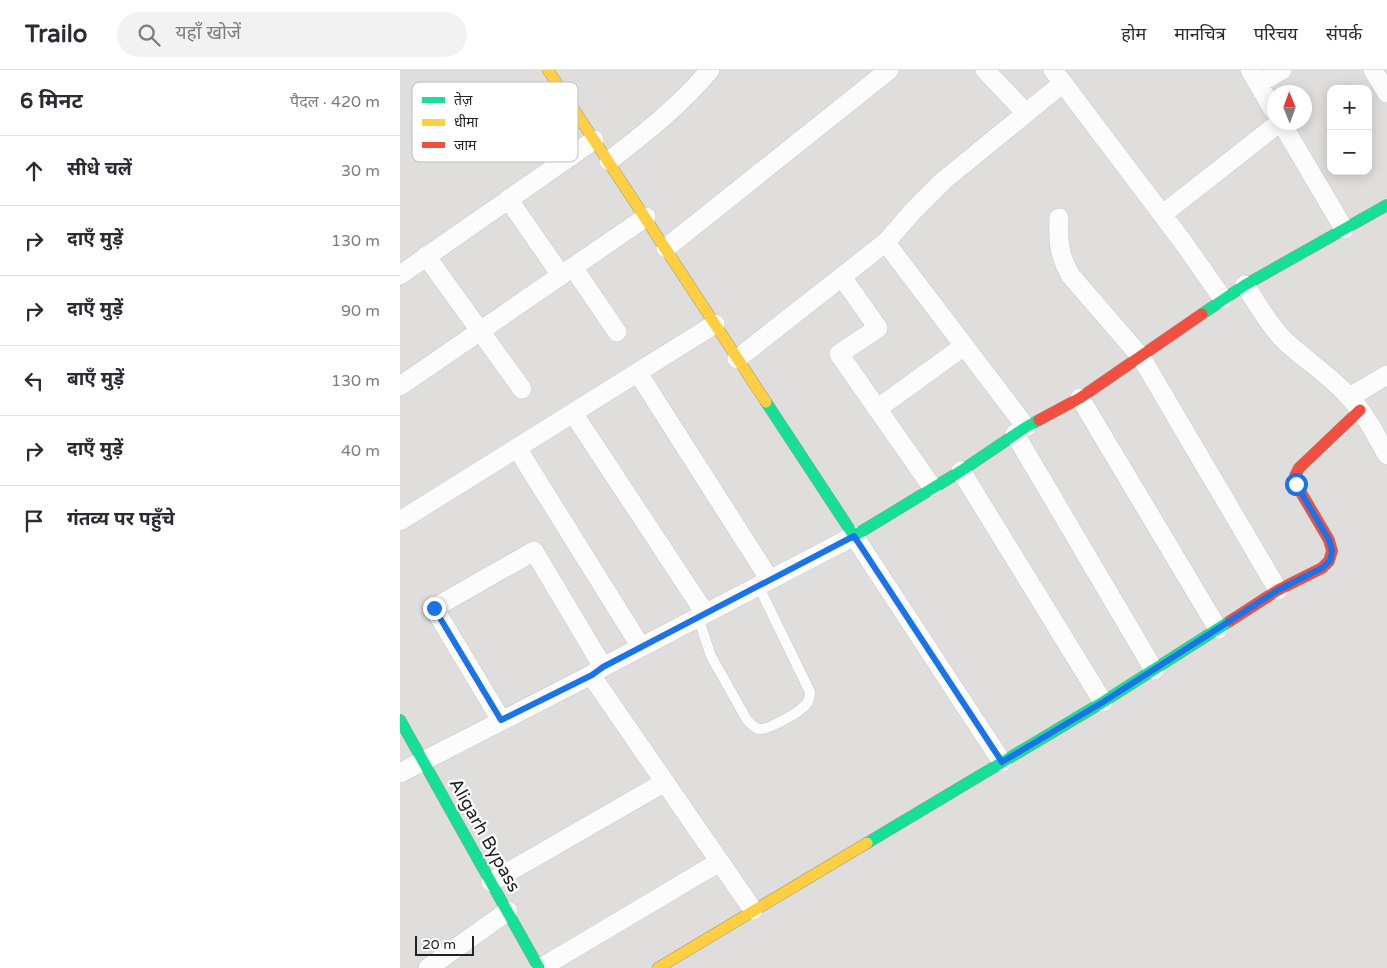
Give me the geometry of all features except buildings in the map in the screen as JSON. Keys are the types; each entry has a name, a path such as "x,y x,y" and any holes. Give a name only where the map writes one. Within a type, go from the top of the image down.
{"main road":[{"path":"548,70 556,82"},
{"path":"578,116 854,536 961,471 1021,431 1080,398 1245,285 1387,205"},
{"path":"658,968 1103,702 1278,590 1322,568 1330,561 1332,551 1329,540 1296,484 1295,476 1299,468 1355,403"},
{"name":"Aligarh Bypass","path":"400,720 540,968"}],"street":[{"path":"609,161 661,121 699,84 710,70"},
{"path":"666,248 889,70"},
{"path":"985,70 1026,113"},
{"path":"1267,99 1254,77 1282,70"},
{"path":"1373,70 1387,93"},
{"path":"738,359 886,242 943,181 1026,113 1058,77 1163,214 1223,299"},
{"path":"1163,214 1271,130"},
{"path":"1286,130 1344,229"},
{"path":"578,151 594,140"},
{"path":"400,275 562,162"},
{"path":"508,199 617,332"},
{"path":"400,386 646,217"},
{"path":"1060,218 1059,245 1062,261 1071,276 1141,356 1278,590"},
{"path":"886,242 964,346 1021,431 1154,670"},
{"path":"426,256 522,389"},
{"path":"842,277 878,328 838,354 932,487"},
{"path":"1245,285 1265,316 1285,341 1325,372 1355,403 1387,455"},
{"path":"400,521 715,324"},
{"path":"877,409 964,346"},
{"path":"638,372 764,583"},
{"path":"1355,403 1387,375"},
{"path":"1080,398 1218,630"},
{"path":"573,413 701,615"},
{"path":"518,448 641,647"},
{"path":"961,471 1103,702"},
{"path":"402,772 854,536 1002,762"},
{"path":"501,720 434,608 534,551 597,671 665,782 753,910"},
{"path":"491,882 665,782"},
{"path":"540,968 719,862"},
{"path":"428,968 508,911"}],"lane":[{"path":"701,615 711,656 747,720 753,726 760,729 769,728 802,708 808,702 810,692 764,583"}],"shaded area":[{"path":"400,70 1387,70 1387,968 400,968"}],"traffic: fast":[{"path":"1202,314 1245,285 1387,205"},
{"path":"766,402 854,536 961,471 1039,420"},
{"path":"867,843 1103,702 1230,621"},
{"path":"400,720 539,968"}],"traffic: slow":[{"path":"548,70 556,82"},
{"path":"578,116 766,402"},
{"path":"658,968 867,843"}],"traffic: jam":[{"path":"1039,420 1080,398 1202,314"},
{"path":"1230,621 1278,590 1322,568 1329,561 1332,551 1329,540 1296,484 1295,476 1299,468 1360,410"}],"route":[{"path":"434,608 501,720 592,675 603,667 854,536 1002,762 1103,702 1278,590 1322,568 1330,561 1332,551 1329,540 1296,484"}]}
